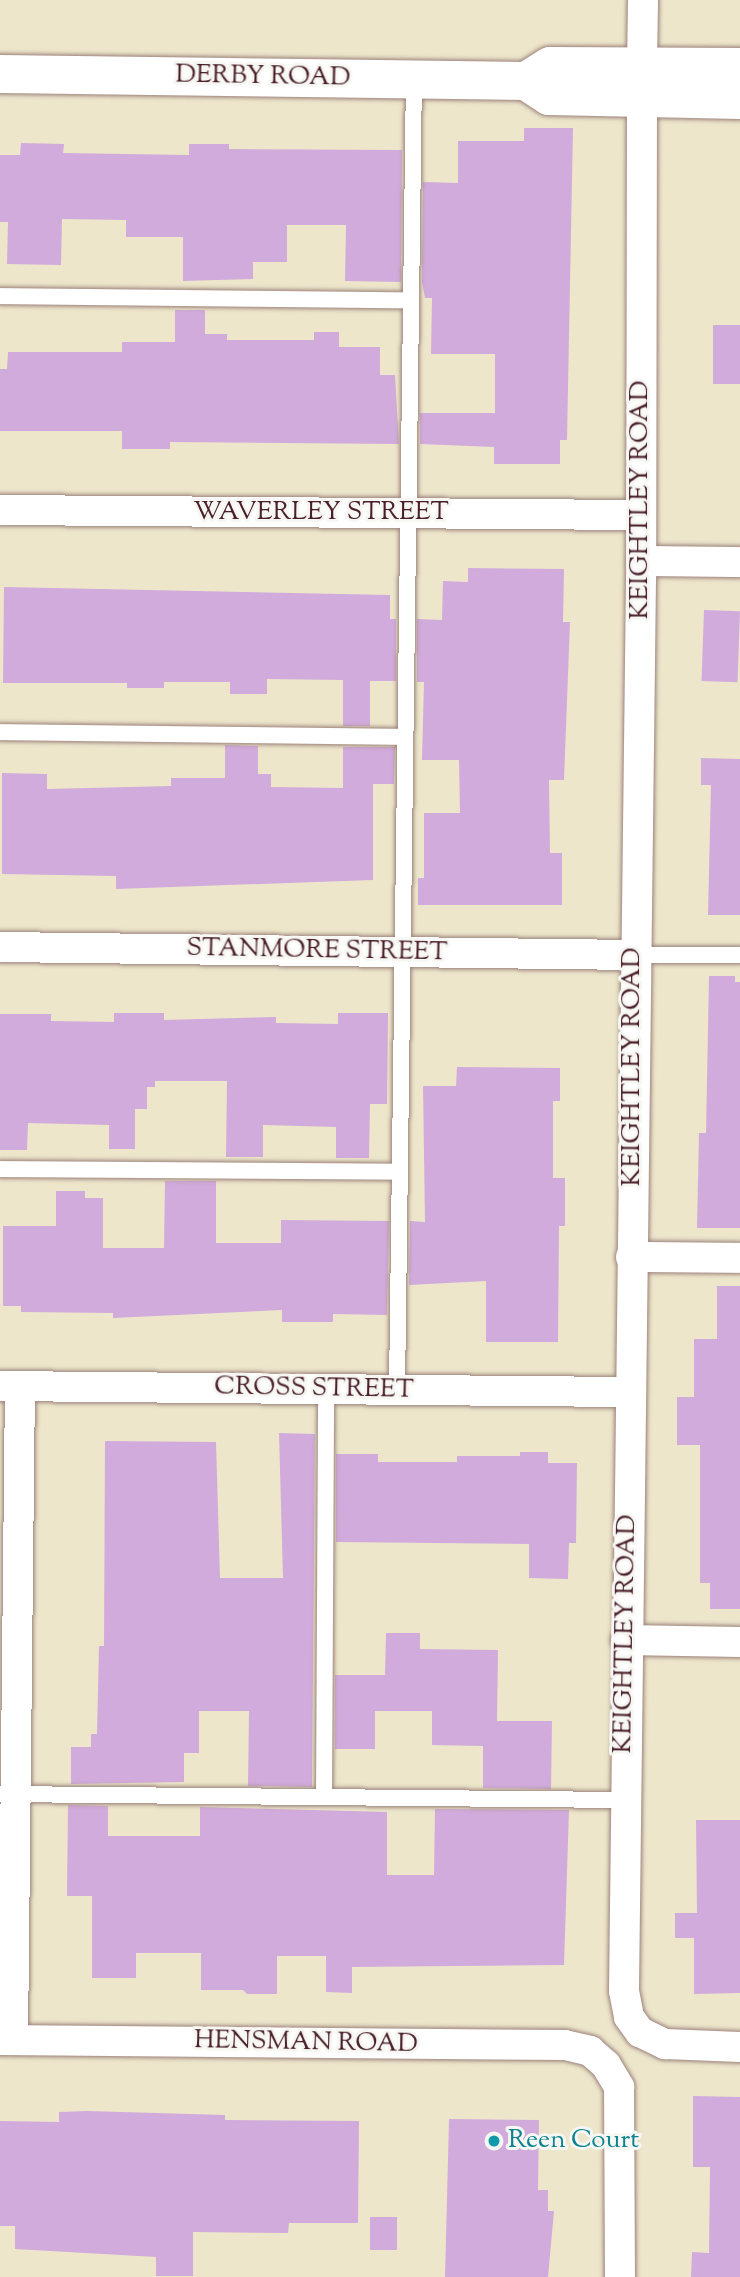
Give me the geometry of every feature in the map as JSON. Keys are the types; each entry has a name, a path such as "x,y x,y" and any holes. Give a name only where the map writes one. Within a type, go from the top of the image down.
{"street":[{"name":"KEIGHTLEY ROAD","path":"643,0 641,561 633,955 624,1991 629,2017 640,2032 665,2045 740,2047"},
{"name":"DERBY ROAD","path":"0,74 526,81 551,66 740,100"},
{"name":"DERBY ROAD","path":"642,82 740,67"},
{"name":"WAVERLEY STREET","path":"0,510 641,515"},
{"path":"641,561 740,562"},
{"name":"STANMORE STREET","path":"0,947 633,955"},
{"path":"631,1257 740,1258"},
{"path":"7,2040 10,1386"},
{"name":"CROSS STREET","path":"10,1386 629,1392"},
{"path":"626,1640 740,1642"},
{"name":"HENSMAN ROAD","path":"7,2040 565,2045 590,2051 606,2065 619,2087 622,2113 620,2277"}],"lane":[{"path":"397,1390 414,79"},
{"path":"0,296 411,300"},
{"path":"0,732 405,737"},
{"path":"633,955 740,955"},
{"path":"0,1169 400,1172"},
{"path":"324,1797 326,1389"},
{"path":"8,1794 624,1800"}],"building":[{"path":"524,128 573,128 567,440 560,440 560,464 494,464 494,447 420,444 420,413 495,413 495,354 431,354 432,298 425,298 422,282 423,182 458,183 458,141 524,141"},
{"path":"21,143 64,144 63,153 189,155 189,144 229,144 229,149 402,150 401,282 345,281 346,225 287,225 287,262 253,262 253,279 183,281 183,237 126,237 126,220 62,219 61,265 7,264 8,222 0,222 0,155 20,155"},
{"path":"175,310 205,310 205,334 227,334 227,340 314,340 314,332 339,332 339,347 380,347 380,375 395,375 399,444 170,442 170,449 122,449 122,431 0,431 0,369 7,369 8,352 122,352 122,342 175,342"},
{"path":"713,325 740,325 740,384 713,384"},
{"path":"468,568 564,569 563,622 570,622 564,780 549,780 550,853 562,853 562,905 418,905 418,878 424,878 424,813 460,813 459,760 422,760 424,682 417,682 417,619 442,620 443,581 468,582"},
{"path":"4,587 390,595 390,619 396,619 396,681 370,681 370,726 343,726 343,680 267,679 267,694 230,694 230,682 164,682 164,688 127,688 127,683 3,683"},
{"path":"704,610 740,611 738,682 702,681"},
{"path":"225,745 258,746 258,774 271,774 271,787 343,788 343,747 395,747 394,784 373,784 373,880 116,889 116,876 2,874 2,773 47,774 47,789 171,786 171,778 225,778"},
{"path":"701,758 740,759 740,915 708,915 711,785 701,785"},
{"path":"709,976 735,976 735,982 740,982 740,1228 697,1228 699,1133 706,1133"},
{"path":"114,1013 164,1013 164,1020 276,1017 276,1023 338,1024 338,1013 388,1013 387,1104 370,1104 369,1158 336,1158 336,1127 263,1125 263,1157 226,1157 227,1081 155,1081 155,1087 147,1087 147,1109 135,1109 135,1149 109,1149 109,1125 28,1123 27,1150 0,1150 0,1014 51,1014 51,1021 114,1022"},
{"path":"457,1067 560,1068 560,1101 553,1101 553,1178 565,1178 565,1226 559,1226 558,1342 486,1342 486,1281 409,1285 410,1221 425,1222 423,1086 456,1086"},
{"path":"165,1181 216,1181 216,1243 281,1243 281,1220 389,1221 387,1315 333,1314 333,1322 282,1322 282,1310 113,1318 113,1313 21,1312 21,1306 3,1306 3,1226 56,1226 56,1191 85,1191 85,1198 103,1198 103,1248 164,1248"},
{"path":"717,1286 740,1286 740,1609 710,1609 710,1583 700,1583 700,1445 677,1445 677,1397 694,1397 694,1339 717,1339"},
{"path":"279,1433 315,1434 312,1787 248,1786 249,1711 199,1711 199,1753 184,1753 184,1782 71,1784 71,1747 91,1747 91,1734 97,1734 99,1646 104,1646 105,1441 216,1442 220,1578 283,1578"},
{"path":"520,1452 548,1452 548,1463 577,1463 576,1543 569,1543 568,1579 529,1578 529,1544 336,1542 336,1454 378,1454 378,1462 457,1462 457,1456 520,1456"},
{"path":"386,1633 420,1633 420,1649 498,1650 497,1721 552,1721 551,1789 483,1788 483,1746 432,1745 432,1711 375,1711 375,1749 335,1749 335,1675 385,1675"},
{"path":"68,1805 108,1806 108,1836 200,1836 200,1807 387,1812 387,1875 434,1875 435,1809 569,1810 564,1965 352,1967 352,1993 326,1992 326,1956 277,1956 277,1994 247,1994 243,1990 201,1990 201,1953 136,1953 136,1978 92,1978 92,1896 67,1896"},
{"path":"696,1820 740,1820 740,1993 694,1994 694,1938 675,1938 675,1913 697,1913"},
{"path":"693,2096 740,2097 740,2277 691,2277 692,2252 709,2253 710,2167 693,2167"},
{"path":"59,2112 225,2115 225,2120 359,2121 358,2223 289,2223 288,2233 193,2232 193,2276 156,2276 156,2257 15,2249 15,2226 0,2226 0,2121 59,2122"},
{"path":"449,2119 539,2120 538,2190 548,2190 548,2211 554,2211 548,2277 445,2277"},
{"path":"370,2217 397,2217 397,2250 370,2250"}],"place":[{"name":"Reen Court","path":"494,2141"}]}
